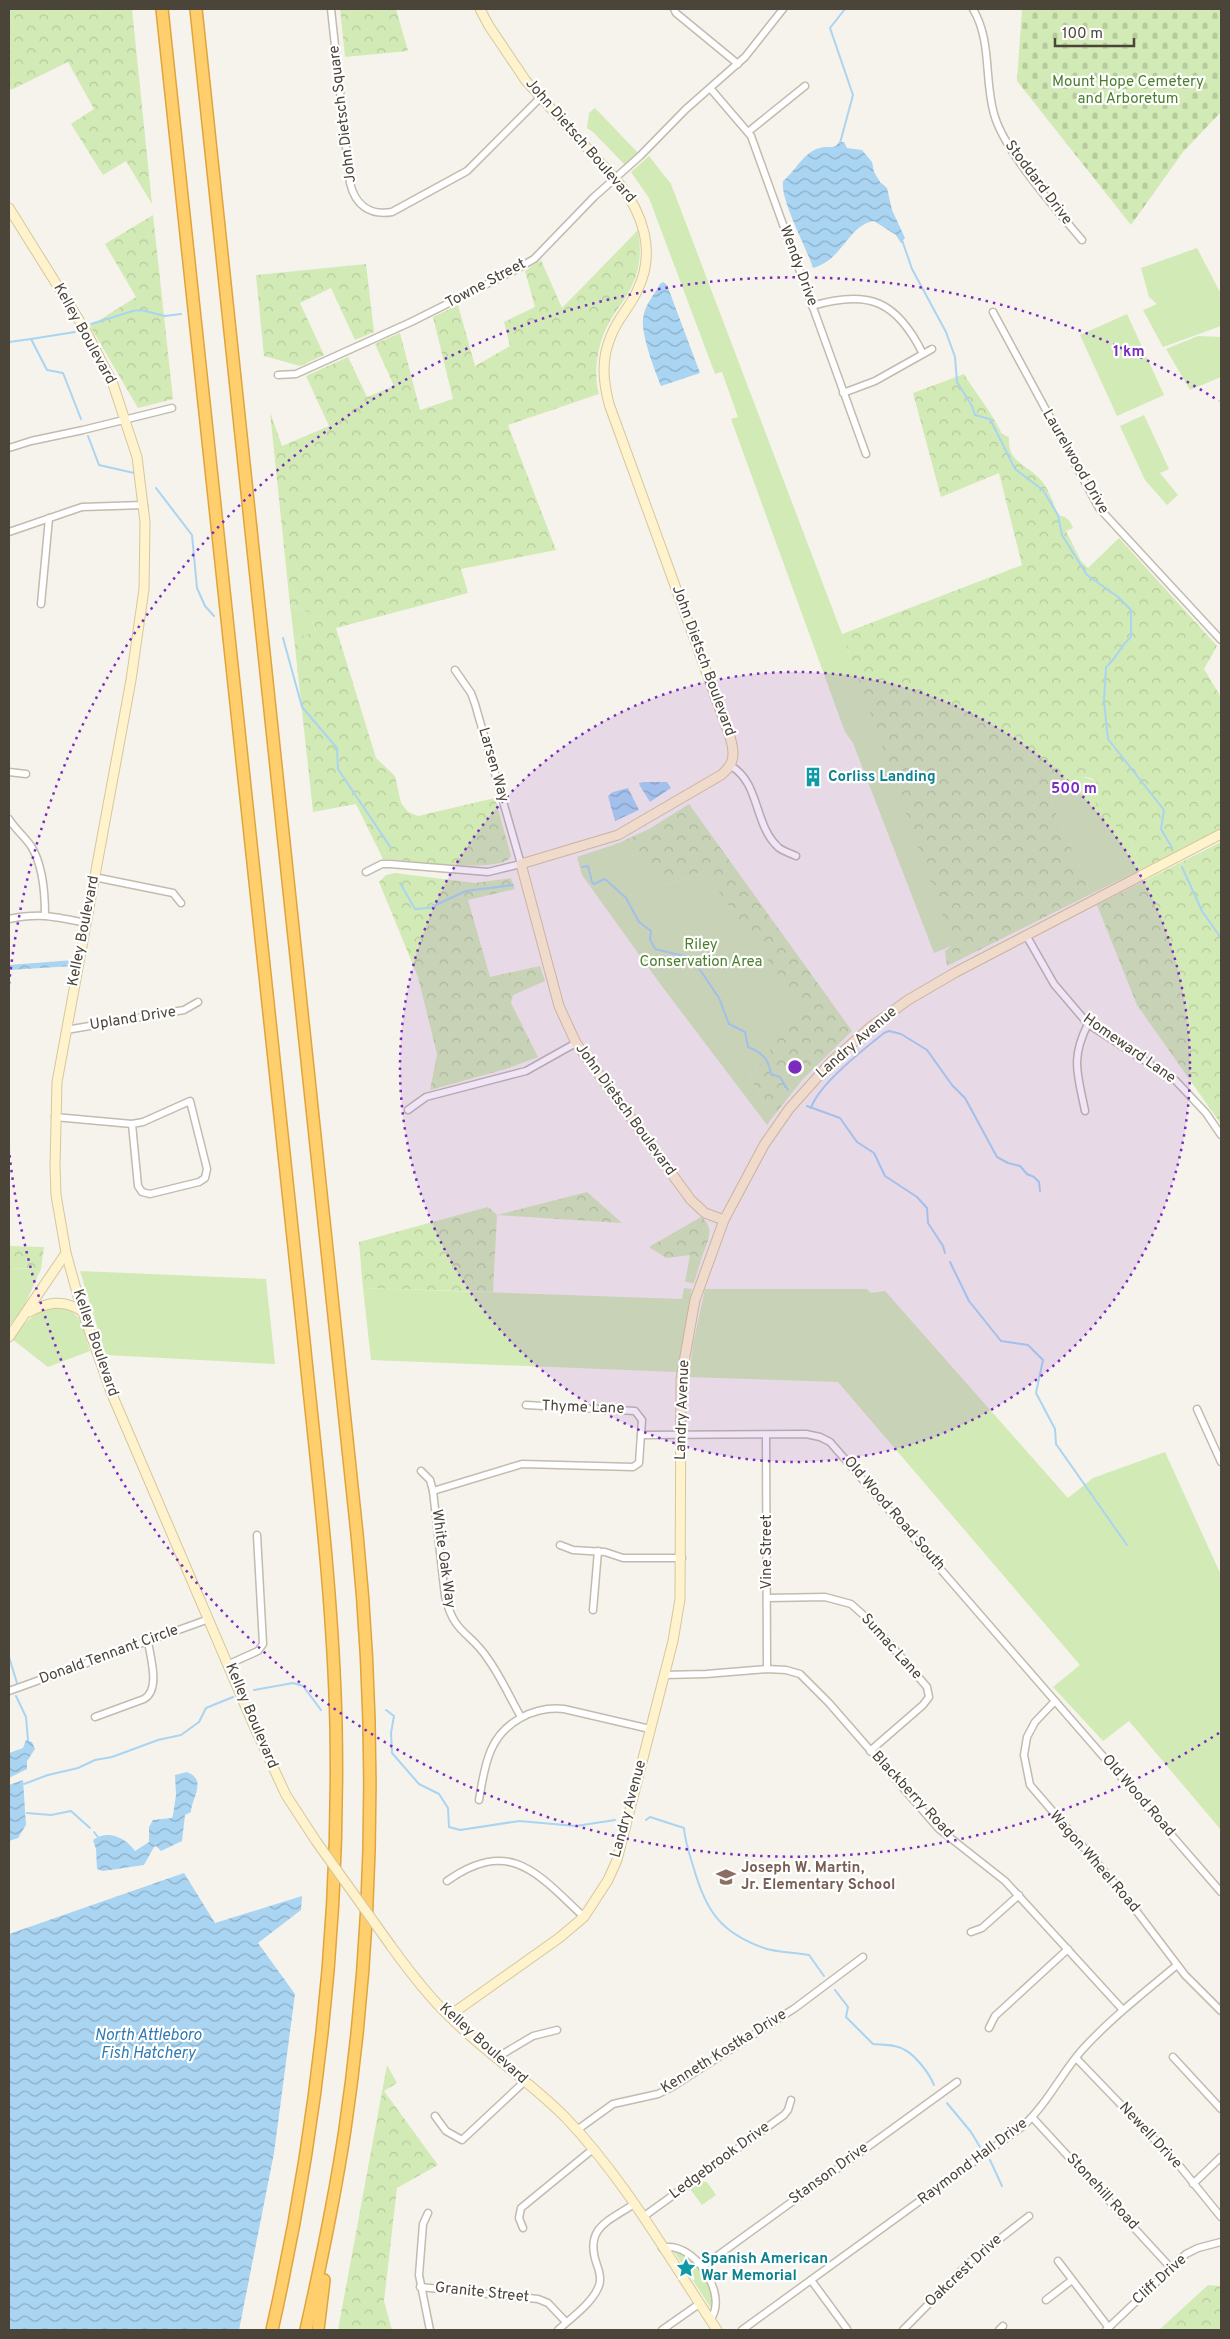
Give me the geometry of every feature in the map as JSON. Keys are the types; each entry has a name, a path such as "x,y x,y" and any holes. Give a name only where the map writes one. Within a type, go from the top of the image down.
{"highway":[{"path":"162,9 324,1542 334,1685 335,1859 325,2010 307,2153 272,2330"},
{"path":"196,9 358,1534 365,1630 370,1792 365,1926 355,2050 318,2330"},
{"path":"306,2330 336,2184"}],"street":[{"name":"John Dietsch Square","path":"331,9 350,183 357,202 367,209 378,213 392,212 466,171 540,98"},
{"name":"John Dietsch Boulevard","path":"480,9 493,33 540,98 615,179 638,210 642,221 647,252 639,288 611,335 603,369 604,387 608,404 730,737 734,754 730,766"},
{"path":"674,9 676,13 738,64"},
{"name":"Towne Street","path":"278,375 296,374 410,322 514,271 542,252 594,197 646,150 686,109 738,64 783,9"},
{"name":"Stoddard Drive","path":"973,9 984,38 991,102 999,130 1017,158 1082,240"},
{"path":"748,132 805,86"},
{"name":"Wendy Drive","path":"710,88 748,132 756,149 866,454"},
{"name":"Kelley Boulevard","path":"9,208 101,358 126,418 137,457 144,505 145,567 131,680 57,1082 55,1117 56,1194 66,1253 82,1311 111,1392 286,1796 413,1976 449,2016 524,2082 548,2100 593,2149 643,2217 717,2330"},
{"path":"812,306 840,298 860,298 880,304 897,315 910,329 923,354"},
{"name":"Laurelwood Drive","path":"993,312 1099,508 1221,640"},
{"path":"843,392 875,381 932,349"},
{"path":"9,448 172,408"},
{"path":"9,532 90,506 144,505"},
{"path":"41,604 48,518"},
{"name":"Larsen Way","path":"455,670 471,693 475,704 521,864"},
{"path":"366,872 382,864 488,872 521,864 618,835 722,775 730,766 744,775 762,818 778,847 796,856"},
{"path":"9,772 26,774"},
{"path":"9,819 31,846 38,861 44,893 45,915"},
{"name":"Landry Avenue","path":"449,2016 558,1938 584,1917 605,1884 617,1860 677,1619 682,1558 681,1379 695,1300 724,1220 764,1145 789,1109 831,1062 872,1026 908,1000 1026,935 1221,834"},
{"name":"John Dietsch Boulevard","path":"521,864 558,1006 576,1044 691,1200 706,1212 724,1220"},
{"path":"94,877 173,893 181,903"},
{"path":"9,919 33,914 45,915 81,922 85,927"},
{"name":"Homeward Lane","path":"1026,935 1059,990 1088,1024 1176,1081 1206,1113 1221,1135"},
{"name":"Upland Drive","path":"66,1030 184,1010 198,1002"},
{"path":"1085,1111 1076,1063 1079,1043 1088,1024"},
{"path":"408,1110 426,1097 526,1071 576,1044"},
{"path":"55,1117 132,1124 142,1122 190,1101 207,1171 205,1178 201,1181 150,1194 142,1192 138,1186 132,1124"},
{"path":"9,1337 66,1253"},
{"path":"27,1313 43,1305 60,1302 70,1304 82,1311"},
{"name":"Thyme Lane","path":"526,1405 632,1410 639,1413 642,1420 641,1435"},
{"path":"1197,1409 1221,1462"},
{"name":"Old Wood Road South","path":"641,1435 766,1436 806,1434 820,1437 830,1442 1055,1701"},
{"path":"433,1490 522,1464 637,1465 640,1461 641,1435"},
{"name":"Vine Street","path":"766,1436 767,1669"},
{"name":"White Oak Way","path":"422,1471 430,1480 433,1490 445,1596 450,1612 459,1629 489,1660 521,1717"},
{"path":"229,1664 258,1651 263,1644 257,1535"},
{"path":"560,1545 573,1550 598,1551 624,1558 682,1558"},
{"path":"593,1610 598,1551"},
{"name":"Sumac Lane","path":"767,1598 824,1597 852,1604 869,1620 927,1687 929,1697 923,1705 870,1750"},
{"name":"Donald Tennant Circle","path":"9,1691 209,1620"},
{"path":"95,1717 144,1699 150,1693 153,1682 148,1641"},
{"name":"Blackberry Road","path":"664,1675 767,1669 793,1672 810,1682 939,1829 1005,1881 1123,2010"},
{"name":"Old Wood Road","path":"1055,1701 1221,1892"},
{"name":"Wagon Wheel Road","path":"1055,1701 1035,1722 1027,1737 1024,1754 1030,1785 1035,1794 1122,1892 1177,1965 1221,2011"},
{"path":"479,1800 491,1748 506,1728 521,1717 533,1712 556,1708 650,1729"},
{"path":"447,1881 466,1868 479,1863 494,1860 519,1864 529,1868 548,1882 584,1917"},
{"path":"971,1932 982,1928 1019,1895"},
{"path":"989,2028 995,2016 1068,1949"},
{"name":"Kenneth Kostka Drive","path":"577,2130 613,2104 658,2094 672,2087 795,2008 863,1956"},
{"name":"Raymond Hall Drive","path":"742,2330 1032,2117 1076,2058 1123,2010 1177,1965"},
{"path":"496,2058 534,2036 557,2030"},
{"path":"1173,2057 1221,2109"},
{"name":"Newell Drive","path":"1076,2058 1178,2164 1221,2217"},
{"path":"435,2116 446,2132 462,2140 524,2082"},
{"name":"Stanson Drive","path":"702,2267 957,2082"},
{"name":"Ledgebrook Drive","path":"643,2217 784,2115 788,2110 791,2100"},
{"name":"Stonehill Road","path":"1032,2117 1171,2268"},
{"path":"523,2228 519,2218 521,2208 593,2149"},
{"path":"1193,2184 1221,2157"},
{"path":"558,2330 591,2298 599,2287 600,2274 592,2245 596,2231 634,2204"},
{"path":"428,2213 423,2224 420,2287 430,2330"},
{"name":"Oakcrest Drive","path":"903,2330 970,2262 1029,2216"},
{"name":"Cliff Drive","path":"1107,2329 1171,2268 1192,2251 1221,2242"},
{"path":"662,2248 675,2247 685,2252 702,2267 715,2294 714,2314 710,2320"},
{"path":"1058,2261 1107,2329"},
{"path":"812,2280 848,2329"},
{"path":"1046,2300 1072,2280"},
{"name":"Granite Street","path":"420,2287 538,2299 548,2304 566,2322"},
{"path":"662,2330 699,2304"}],"green space":[{"path":"9,9 132,9 152,204 126,161 103,175 71,124 94,109 68,62 11,90 9,86"},
{"path":"340,9 396,9 408,51 345,57"},
{"name":"Mount Hope Cemetery and Arboretum","path":"1022,9 1221,9 1221,112 1183,152 1131,225 1017,81"},
{"path":"595,108 639,154 626,166 587,128 589,113"},
{"path":"649,156 671,184 842,634 954,945 934,953 853,743 845,732 731,419 738,417 722,372 715,374 649,198 631,172"},
{"path":"153,215 173,399 138,408 90,326 136,297 105,244"},
{"path":"638,230 640,257 636,277 629,292 608,324 598,354 596,374 599,394 508,425 556,550 461,569 468,593 336,628 376,758 395,776 401,803 408,812 418,816 495,798 511,856 504,862 473,866 383,859 356,804 313,812 294,638 316,632 310,613 290,605 270,412 282,446 329,426 306,376 348,357 367,397 394,386 375,344 400,333 420,410 453,399 433,317 458,305 475,366 510,346 504,322 535,307 525,271 541,260 562,308"},
{"path":"1197,248 1221,294 1221,326 1163,347 1143,310 1157,304 1149,297 1141,268"},
{"path":"366,264 374,332 355,340 331,288 300,303 324,355 300,366 264,356 256,275"},
{"path":"1127,314 1164,395 1117,416 1080,335"},
{"path":"1198,336 1221,337 1221,377 1190,390 1166,349"},
{"path":"964,374 989,410 1002,434 1009,437 1009,445 1014,457 1040,479 1058,515 1071,522 1073,528 1066,531 1081,561 1088,568 1119,538 1217,646 1204,669 1221,697 1221,828 1140,870 1134,845 1130,839 1113,822 1106,829 1091,791 1097,781 1086,777 1075,777 1065,781 1055,788 1051,801 1091,894 947,966 945,951 953,945 842,634 1022,565 999,473 941,497 913,393"},
{"path":"1144,415 1169,469 1160,473 1178,495 1167,505 1145,480 1120,426"},
{"path":"290,605 310,613 316,633 294,638"},
{"path":"1078,776 1097,781 1106,829 1113,821 1130,839 1134,845 1140,870 1091,894 1051,801 1055,788 1069,778"},
{"path":"689,804 852,1031 803,1079 772,1118 750,1077 802,1008 704,871 666,885 619,843 651,828"},
{"path":"1221,842 1221,1124 1137,1005 1097,905"},
{"name":"Riley Conservation Area","path":"619,843 666,885 704,871 803,1008 750,1077 772,1118 767,1125 661,985 582,875 577,857"},
{"path":"395,873 475,883 511,878 515,889 468,900 490,977 540,966 545,981 513,995 511,1003 538,1057 506,1069 430,1090 437,1054 418,977 379,882 386,875"},
{"path":"587,1192 622,1223 497,1215"},
{"path":"488,1207 497,1215 493,1292 363,1288 359,1242"},
{"path":"701,1217 708,1226 709,1237 701,1260 690,1255 666,1258 649,1247"},
{"path":"9,1246 44,1247 41,1269 9,1268"},
{"path":"690,1255 701,1260 694,1283 685,1282"},
{"path":"9,1268 41,1269 23,1309 9,1326"},
{"path":"80,1271 266,1279 275,1364 106,1355"},
{"path":"363,1288 682,1299 684,1288 692,1289 677,1372 371,1360"},
{"path":"705,1289 867,1289 871,1293 885,1291 1068,1498 1093,1478 1165,1452 1221,1575 1221,1830 1129,1721 1103,1741 1053,1687 1080,1665 838,1382 689,1377 693,1344"},
{"path":"58,1306 73,1312 81,1322 90,1351 48,1367 12,1339 32,1317"},
{"path":"387,2065 397,2083 384,2091 438,2165 397,2188 384,2301 392,2330 338,2330"},
{"path":"702,2181 707,2182 716,2195 702,2205 690,2189"},
{"path":"673,2250 689,2258 705,2278 712,2294 711,2308"},
{"path":"1208,2285 1221,2286 1221,2330 1159,2330"}],"water":[{"path":"839,142 844,142 847,148 862,150 872,162 874,172 880,182 887,188 892,210 905,238 901,243 896,235 874,221 858,229 832,258 813,268 785,200 783,181 809,153 822,147 836,146"},
{"path":"663,282 667,285 700,373 661,386 646,343 643,319 647,305"},
{"path":"667,782 671,788 650,802 640,786 639,783"},
{"path":"628,788 639,810 615,821 608,796 613,792"},
{"path":"74,960 73,966 9,970 9,965"},
{"path":"26,1740 32,1742 35,1749 27,1761 27,1769 9,1778 9,1753 23,1748"},
{"path":"187,1772 193,1775 196,1780 197,1790 191,1812 185,1815 182,1841 161,1851 156,1846 154,1847 144,1865 103,1871 97,1869 96,1849 93,1840 105,1835 116,1836 127,1842 135,1851 149,1842 149,1827 153,1820 172,1818 176,1795 175,1775"},
{"path":"23,1780 26,1825 18,1838 9,1841 9,1785"},
{"name":"North Attleboro Fish Hatchery","path":"184,1873 215,1923 302,1896 301,1910 258,1943 295,1994 274,2153 239,2330 9,2330 9,1934"}],"waterway":[{"path":"840,143 853,95 830,28 845,9"},
{"path":"902,240 912,269 946,332 955,357 957,382 972,406 975,415 990,419 1015,469 1043,490 1058,515 1062,535 1087,575 1118,597 1131,610 1131,637 1106,667 1104,701 1108,739 1164,810 1161,829 1172,848"},
{"path":"91,324 141,310 165,316 181,314"},
{"path":"31,339 75,332"},
{"path":"9,342 31,339 47,370 63,373 81,419"},
{"path":"88,436 99,465 134,473"},
{"path":"156,488 192,535 197,588 205,606 214,616"},
{"path":"283,638 302,707 337,748 338,769 391,848"},
{"path":"582,867 588,866 594,884 605,879 626,898 639,922 651,931 650,939 655,949 692,958 719,998 729,1024 745,1032 748,1047 764,1057 771,1074 780,1077 788,1090"},
{"path":"1182,867 1202,911 1221,938"},
{"path":"400,883 415,909 429,908 466,891 513,885"},
{"path":"811,1108 823,1088 865,1048 889,1031 901,1034 927,1050 952,1085 965,1098 997,1157 1008,1163 1020,1166 1027,1174 1034,1177 1039,1182 1040,1191"},
{"path":"807,1106 840,1118 857,1142 874,1153 885,1176 917,1197 927,1208 928,1223 943,1246 945,1253"},
{"path":"950,1262 969,1301 1001,1341 1028,1345 1043,1360 1036,1393 1055,1429 1056,1444 1127,1545"},
{"path":"9,1657 17,1683"},
{"path":"254,1690 293,1683 303,1686 321,1710"},
{"path":"16,1696 26,1717 28,1740"},
{"path":"24,1784 48,1775 78,1768 95,1760 112,1757 158,1740 181,1735 199,1722 206,1708 233,1697"},
{"path":"386,1710 394,1716 391,1733 392,1753 419,1784 439,1794 448,1808 449,1827 460,1830 519,1821 576,1826 615,1820"},
{"path":"27,1813 51,1815 71,1811 90,1828"},
{"path":"646,1820 650,1817 684,1828 689,1854 704,1897 717,1919 726,1927 749,1942 764,1948 809,1955 824,1976"},
{"path":"94,1832 98,1837"},
{"path":"835,1990 848,2007 846,2017 873,2044 898,2047 909,2053 922,2065 934,2085"},
{"path":"947,2103 971,2132 980,2147"},
{"path":"990,2160 1002,2186"}],"place":[{"name":"Corliss Landing","path":"813,777"},
{"name":"Joseph W. Martin, Jr. Elementary School","path":"726,1877"},
{"name":"Spanish American War Memorial","path":"686,2268"}]}
